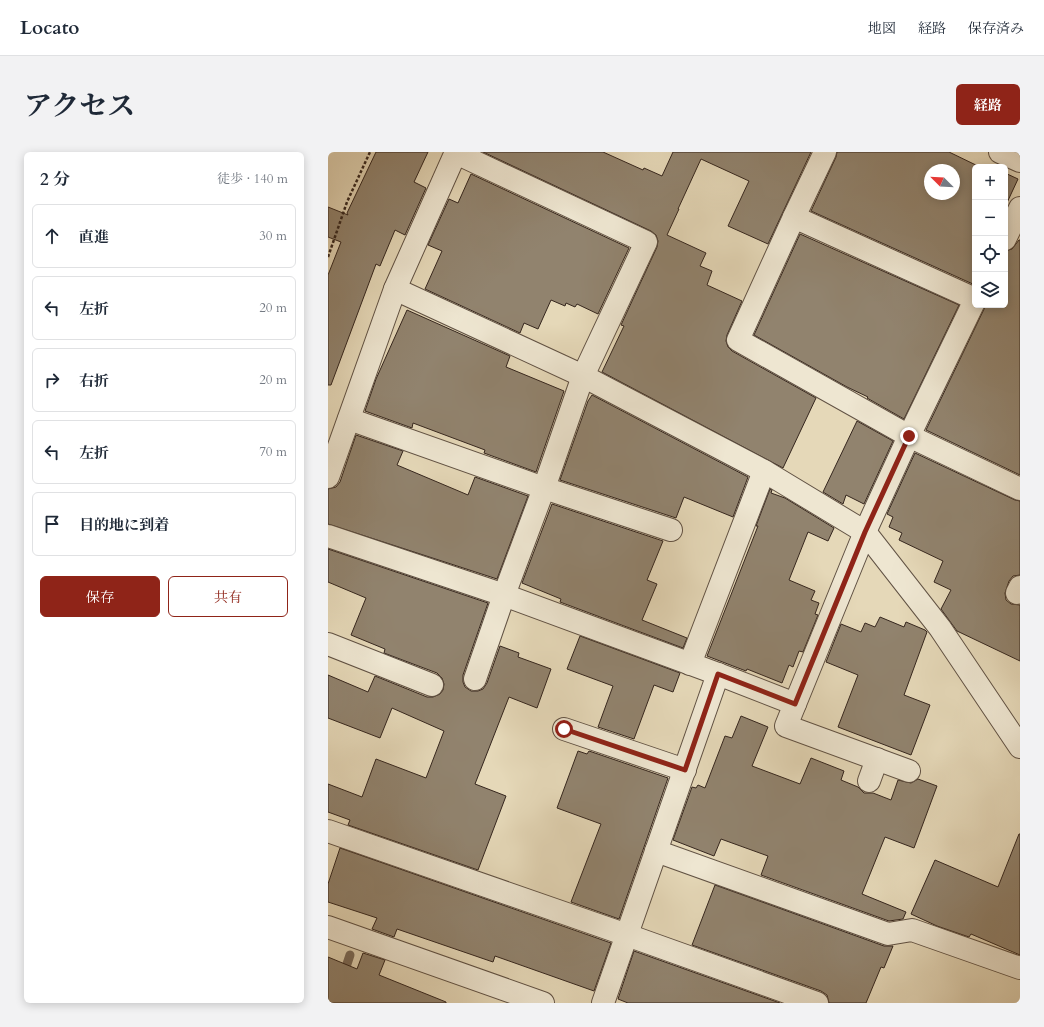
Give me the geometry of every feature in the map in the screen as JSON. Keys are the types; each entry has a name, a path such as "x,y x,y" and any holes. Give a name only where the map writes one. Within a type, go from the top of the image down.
{"street":[{"path":"328,477 395,289 456,152 646,242 583,376 475,679"},
{"path":"825,152 738,340 909,436 1020,489"},
{"path":"1000,152 1020,161"},
{"path":"1006,236 1020,208"},
{"path":"794,217 972,299"},
{"path":"395,289 583,376 764,471 865,532 940,628 1020,747"},
{"path":"909,771 786,726 865,532 909,436 972,306"},
{"path":"349,419 544,488 671,530"},
{"path":"690,664 764,471"},
{"path":"328,536 504,595 795,704"},
{"path":"328,644 432,685"},
{"path":"602,1003 718,674"},
{"path":"564,729 685,770"},
{"path":"869,781 877,760"},
{"path":"328,831 817,1003"},
{"path":"656,851 888,934 912,930 1020,968"},
{"path":"328,927 539,1002"}],"path":[{"path":"328,257 347,202 370,152"}],"building":[{"path":"376,152 428,152 414,182 426,188 405,235 395,230 380,266 376,264 331,385 328,385 328,275 341,242 328,237 328,207 348,215 347,213"},
{"path":"483,152 603,152 643,170 644,168 662,176 673,152 811,152 768,244 728,226 749,181 701,159 667,235 706,253 700,266 712,271 707,285 742,301 727,335 726,341 728,347 732,351 816,398 783,468 602,372 624,326 621,325 657,247 658,241 656,235 651,231"},
{"path":"837,152 949,152 974,164 972,164 972,284 811,211"},
{"path":"471,174 629,248 598,314 577,304 575,307 566,303 565,306 551,300 538,329 524,323 520,333 425,289 442,251 428,245 449,199 458,203"},
{"path":"1008,174 1018,179 1008,201"},
{"path":"800,234 959,305 904,419 867,398 868,397 847,387 754,335"},
{"path":"1020,240 1020,475 926,430 985,308 1008,308 1008,250 1012,249"},
{"path":"407,310 510,356 506,367 564,391 536,472 484,453 485,450 413,423 412,428 365,411 376,379"},
{"path":"592,395 748,477 733,517 684,497 676,518 560,480 588,401"},
{"path":"857,421 893,441 864,504 846,495 843,504 823,492"},
{"path":"356,435 403,451 397,465 468,495 475,477 528,496 497,579 328,524 328,489 336,487 340,482"},
{"path":"915,453 1020,501 1020,575 1013,576 1009,581 1005,593 1006,600 1011,604 1020,605 1020,661 957,631 941,609 951,590 934,582 943,561 899,540 902,533 889,527 893,517 887,514"},
{"path":"770,489 772,490 771,493 785,498 834,528 828,541 808,532 789,580 815,591 811,600 819,603 815,614 818,615 803,652 799,651 793,667 789,665 782,683 747,669 746,671 707,656 758,526 756,526"},
{"path":"552,504 663,541 647,580 657,584 642,620 687,638 683,648 560,602 561,599 522,583"},
{"path":"328,549 488,603 463,675 465,687 471,691 483,689 487,683 500,646 519,653 518,657 551,669 537,708 509,697 475,784 506,796 478,870 348,825 350,820 328,812 328,784 362,797 376,759 426,778 444,731 392,708 380,738 328,718 328,675 368,692 375,676 427,697 433,697 440,694 443,690 444,684 442,678 437,673 384,653 385,649 351,635 366,598 328,582"},
{"path":"880,617 904,627 906,622 927,632 904,695 930,705 911,755 838,727 858,675 826,662 841,624 861,632 865,623 875,627"},
{"path":"580,636 680,673 673,692 654,685 634,739 598,727 613,686 567,669"},
{"path":"741,716 768,727 752,766 800,784 811,758 844,771 841,780 858,787 864,793 873,793 891,800 898,780 911,783 918,779 937,786 914,848 885,837 862,894 906,912 903,919 889,921 761,875 768,856 721,839 714,856 673,840 692,787 696,788 698,785 705,788 725,736 732,738"},
{"path":"578,751 587,754 589,751 668,778 619,919 571,902 601,824 557,808"},
{"path":"1019,834 1020,955 971,934 969,937 937,926 911,914 935,860 998,887"},
{"path":"340,848 611,943 594,991 495,956 493,962 397,929 394,937 372,929 377,918 328,902 328,884"},
{"path":"715,885 884,946 893,946 884,968 881,967 866,1003 829,1003 827,995 821,991 692,945"},
{"path":"634,951 780,1003 628,1003 618,999"},
{"path":"363,953 385,960 379,975 446,1003 328,1003 328,957 357,969"}],"waterway":[{"path":"343,976 350,955"}],"route":[{"path":"564,729 685,770 718,674 795,704 865,532 909,436"}]}
